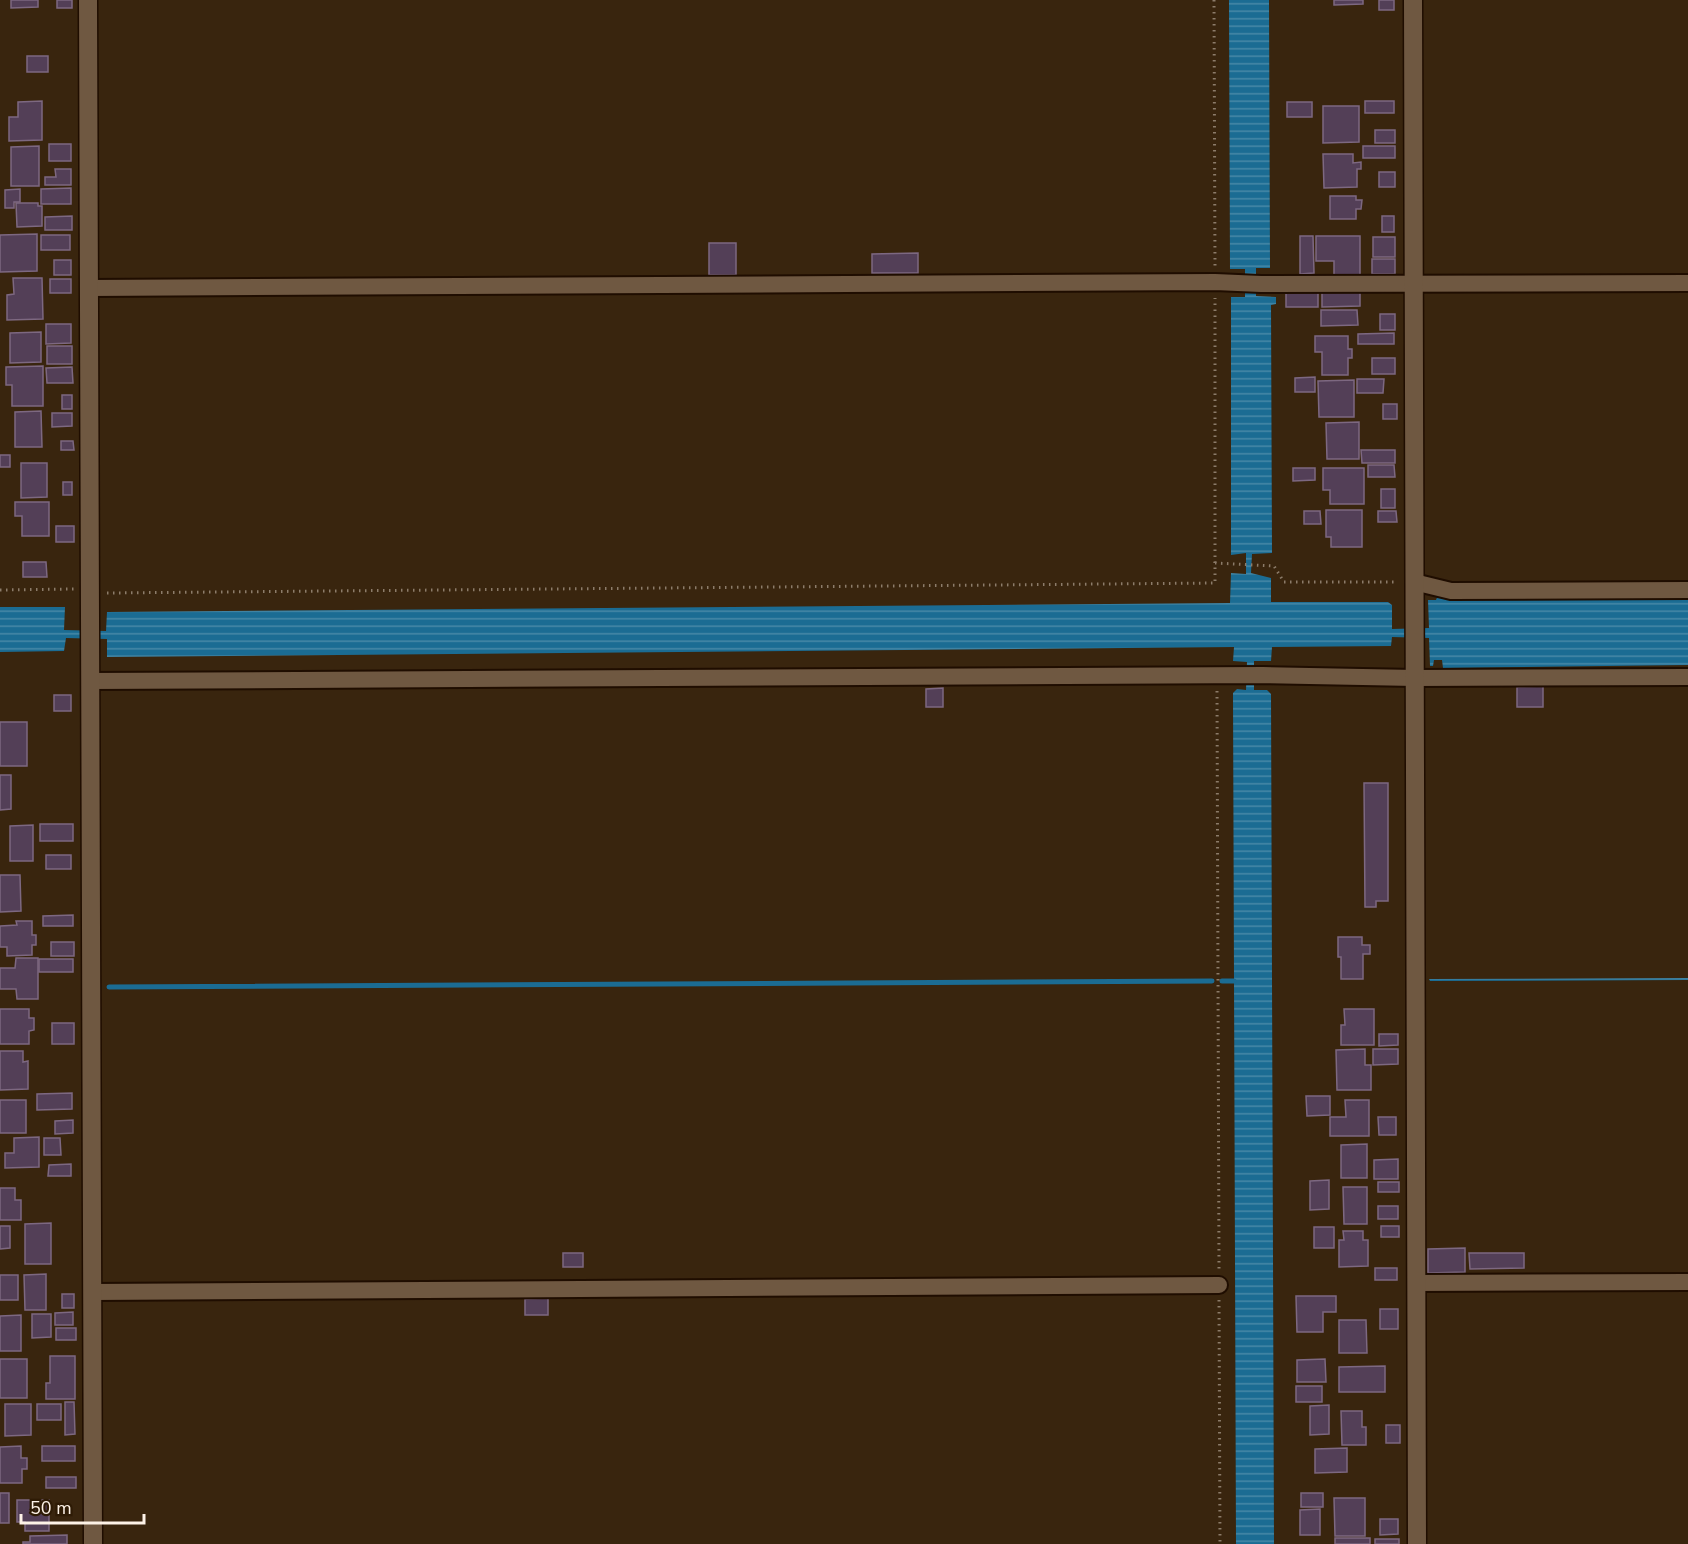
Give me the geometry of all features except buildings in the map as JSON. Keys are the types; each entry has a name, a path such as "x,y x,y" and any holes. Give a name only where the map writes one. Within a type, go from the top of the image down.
{"street":[{"path":"87,0 93,1544"},
{"path":"1413,0 1417,1544"},
{"path":"89,288 1215,282 1261,284 1688,283"},
{"path":"1414,582 1451,591 1688,590"},
{"path":"90,681 1263,675 1414,678 1688,677"},
{"path":"1416,1283 1688,1282"},
{"path":"92,1292 1219,1285"}],"path":[{"path":"0,590 77,589 90,593 1215,583 1215,563 1274,566 1284,582 1414,582"},
{"path":"1217,676 1220,1544"}],"water":[{"path":"1229,0 1269,0 1270,268 1256,268 1256,296 1276,297 1276,304 1271,305 1272,553 1252,554 1251,573 1271,578 1271,602 1388,602 1392,605 1392,629 1429,628 1428,600 1436,600 1438,595 1688,596 1688,665 1443,668 1442,660 1434,660 1433,666 1430,666 1429,638 1392,637 1391,646 1272,647 1271,661 1254,661 1254,690 1267,690 1271,694 1274,1544 1236,1544 1233,693 1237,689 1246,690 1247,662 1233,661 1234,647 107,657 107,639 66,638 64,651 0,652 0,607 65,607 64,630 106,631 107,612 1230,603 1231,573 1246,574 1246,553 1231,555 1231,297 1245,297 1245,269 1230,269"},
{"path":"1688,978 1688,980 1430,981 1429,979"}],"waterway":[{"path":"109,987 1212,981"},
{"path":"1222,981 1234,981"}]}
